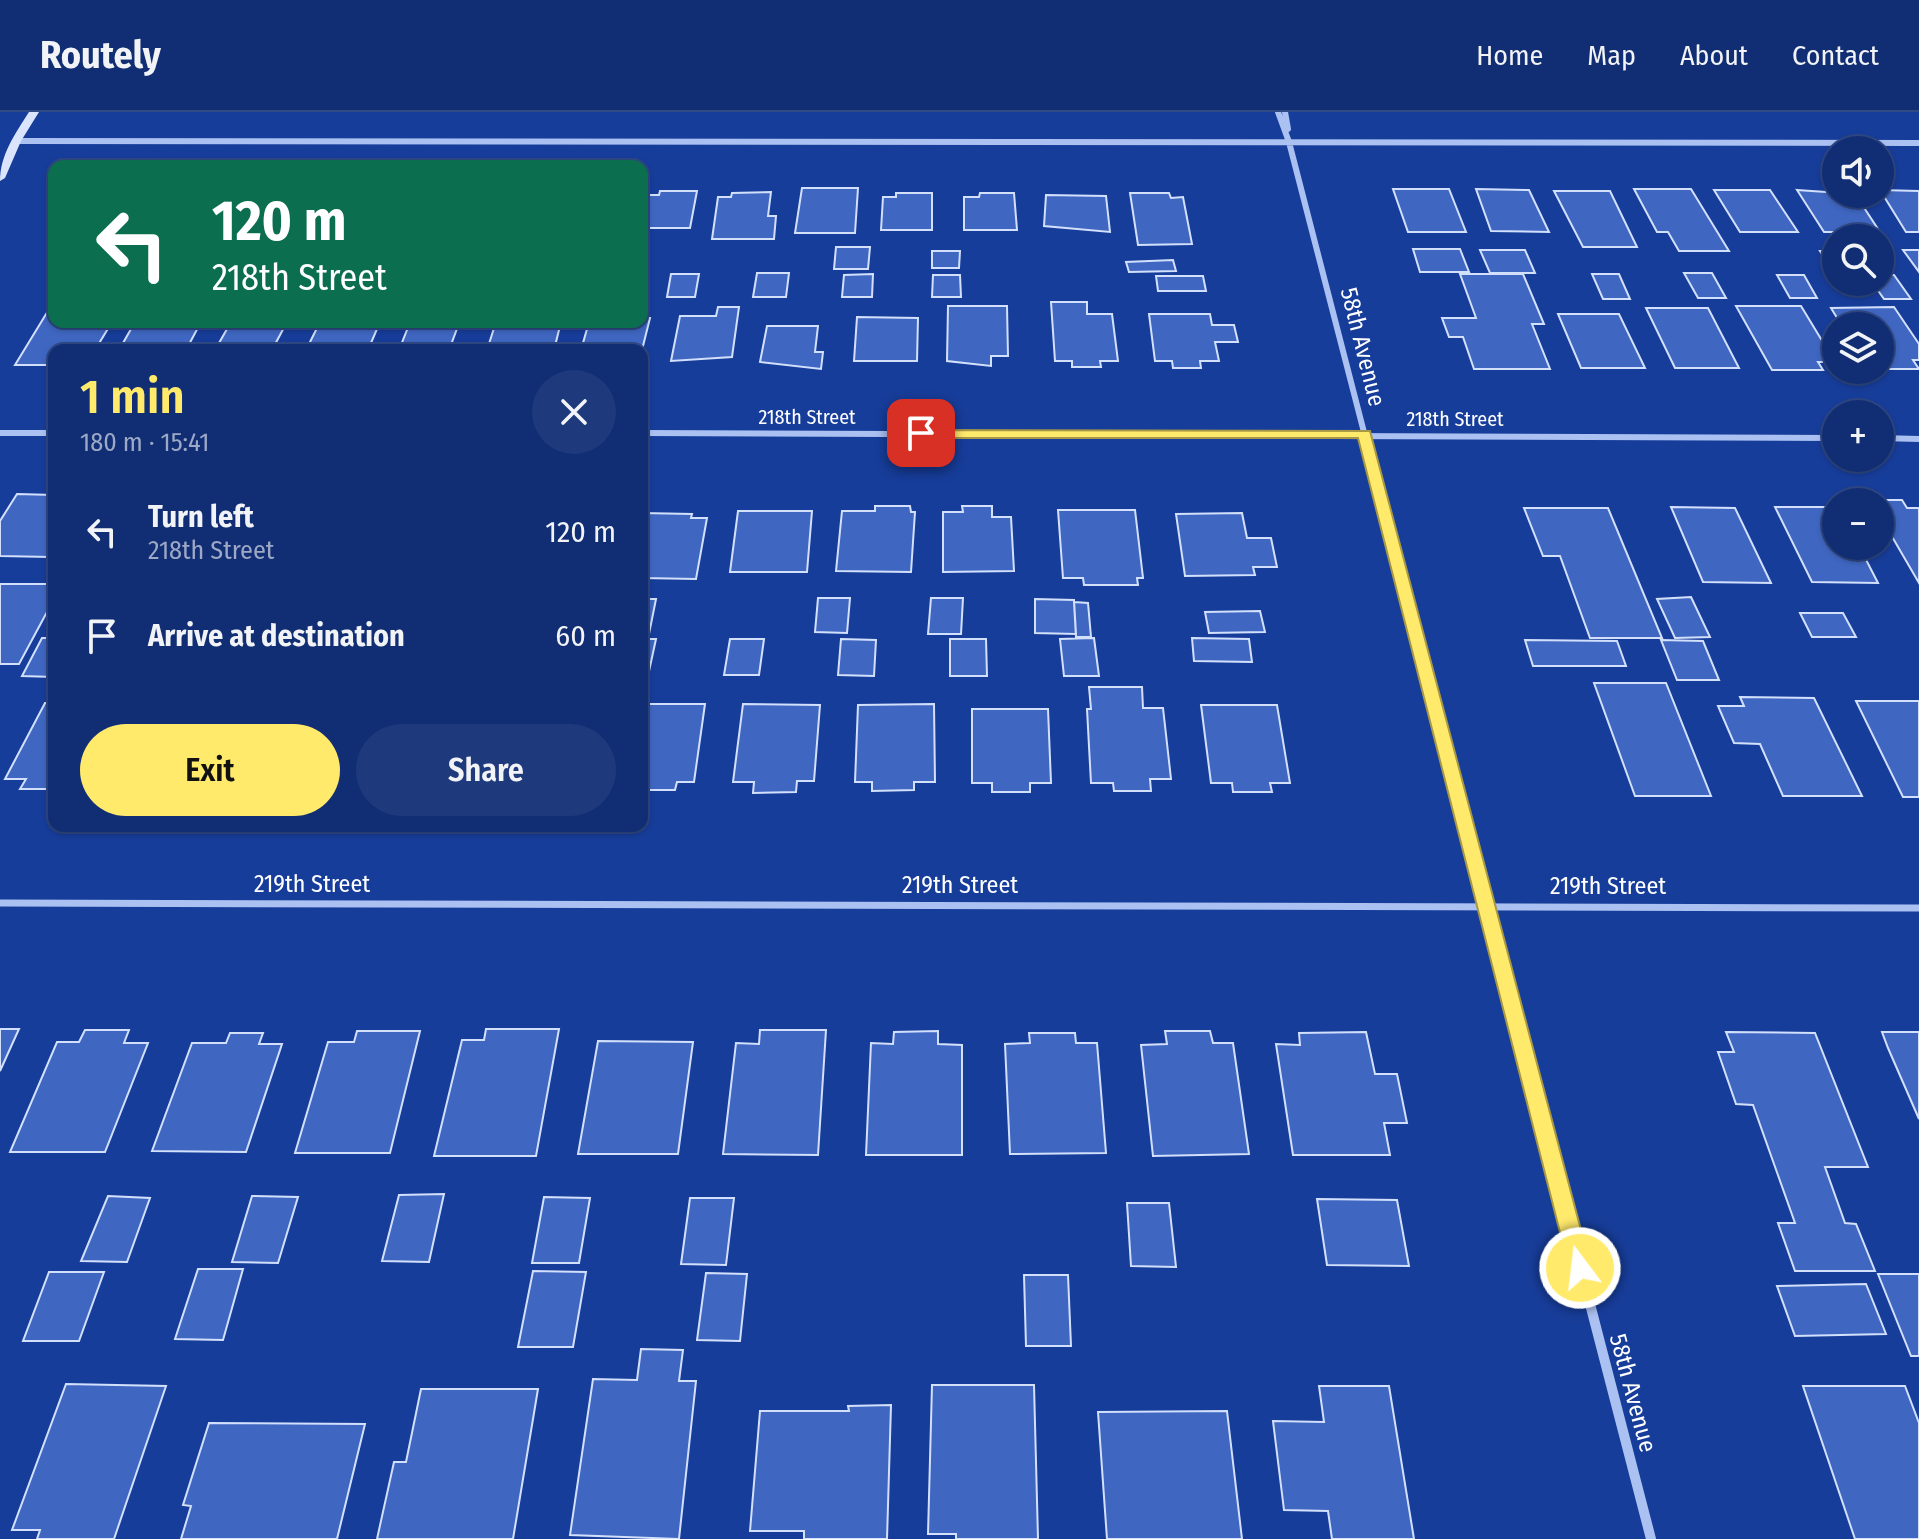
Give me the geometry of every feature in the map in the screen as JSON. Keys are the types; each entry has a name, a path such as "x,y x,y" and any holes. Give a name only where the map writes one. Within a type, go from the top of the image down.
{"main road":[{"path":"0,178 16,141 34,112"}],"street":[{"name":"58th Avenue","path":"1278,112 1289,142 1651,1539"},
{"name":"58th Avenue","path":"1285,112 1289,142"},
{"path":"16,141 1919,143"},
{"path":"0,433 48,433"},
{"name":"218th Street","path":"648,433 1822,438"},
{"path":"1894,438 1919,439"},
{"name":"219th Street","path":"0,903 1919,908"}],"building":[{"path":"802,188 858,188 855,233 795,233"},
{"path":"1393,189 1449,189 1466,232 1408,232"},
{"path":"1476,189 1529,190 1549,232 1491,231"},
{"path":"1634,189 1691,189 1729,251 1679,251 1668,232 1657,232"},
{"path":"1714,190 1770,190 1798,232 1740,232"},
{"path":"1797,190 1822,192 1822,208 1864,208 1875,224 1822,224 1822,229"},
{"path":"1894,190 1919,191 1919,232 1906,232 1891,208 1894,208"},
{"path":"660,191 697,191 690,228 648,228 648,195 659,195"},
{"path":"1554,191 1610,191 1637,247 1583,247"},
{"path":"771,192 768,216 776,216 774,239 712,239 718,197 731,197 732,193"},
{"path":"896,193 932,193 932,230 881,230 883,197 896,197"},
{"path":"980,193 1014,193 1017,230 964,230 964,197 979,197"},
{"path":"1130,193 1169,193 1171,198 1183,197 1192,244 1138,245"},
{"path":"1046,195 1106,196 1110,232 1044,226"},
{"path":"836,247 870,247 868,269 834,269"},
{"path":"1413,249 1460,249 1469,272 1420,272"},
{"path":"1480,250 1525,250 1535,273 1490,273"},
{"path":"1903,250 1919,250 1919,272"},
{"path":"932,251 960,251 959,268 932,268"},
{"path":"1173,260 1176,271 1129,272 1126,262"},
{"path":"757,273 789,273 786,297 753,297"},
{"path":"1684,273 1712,273 1726,298 1698,298"},
{"path":"671,274 699,274 695,297 667,297"},
{"path":"873,274 872,297 842,297 844,275"},
{"path":"1460,274 1523,274 1544,324 1532,324 1550,369 1474,369 1463,337 1449,337 1442,318 1476,318"},
{"path":"1592,274 1619,274 1630,299 1603,299"},
{"path":"933,275 960,275 961,297 932,297"},
{"path":"1777,275 1804,275 1817,298 1790,298"},
{"path":"1894,275 1911,299 1884,299 1882,296 1894,296"},
{"path":"1156,276 1203,276 1206,291 1158,291"},
{"path":"1051,302 1087,302 1087,314 1112,314 1118,361 1100,361 1101,367 1072,367 1072,361 1055,361"},
{"path":"948,306 1007,306 1008,356 991,356 991,366 947,361"},
{"path":"1736,306 1801,306 1822,341 1822,362 1818,362 1822,370 1772,370"},
{"path":"718,307 739,307 732,357 671,361 680,316 716,316"},
{"path":"1894,307 1919,344 1919,360 1913,360 1919,369 1894,369 1894,312 1833,312 1831,308"},
{"path":"1646,308 1708,308 1739,368 1675,368"},
{"path":"48,311 48,328 108,328 99,344 48,344 48,365 15,365"},
{"path":"1149,314 1210,314 1212,325 1234,325 1238,342 1215,342 1219,361 1200,361 1201,368 1173,368 1172,361 1155,361"},
{"path":"1558,314 1619,314 1645,368 1581,368"},
{"path":"857,317 918,318 917,361 854,361"},
{"path":"767,326 818,326 815,352 823,352 821,369 760,362"},
{"path":"132,328 198,328 189,344 122,344"},
{"path":"228,328 284,328 275,344 218,344"},
{"path":"317,328 377,328 371,344 309,344"},
{"path":"408,328 457,328 451,344 401,344"},
{"path":"494,328 560,328 556,344 489,344"},
{"path":"587,328 648,328 644,344 583,344"},
{"path":"17,494 48,495 48,557 0,556 0,521"},
{"path":"1894,500 1902,500 1907,508 1919,508 1919,583 1894,540"},
{"path":"875,506 910,506 911,512 915,512 911,572 836,571 842,511 875,511"},
{"path":"962,506 992,506 992,517 1011,517 1014,571 943,572 943,512 963,512"},
{"path":"1671,507 1735,508 1771,583 1703,582"},
{"path":"1775,507 1822,507 1822,560 1866,560 1878,583 1812,582"},
{"path":"1524,508 1608,508 1662,638 1590,638 1560,556 1543,556"},
{"path":"1058,510 1135,510 1143,578 1137,578 1138,585 1084,585 1083,578 1063,578"},
{"path":"738,511 812,511 807,572 730,572"},
{"path":"648,513 692,514 691,518 707,518 696,579 648,578"},
{"path":"1242,513 1247,538 1271,538 1277,567 1253,567 1255,575 1185,576 1176,514"},
{"path":"0,584 48,584 48,610 19,664 0,664"},
{"path":"1691,597 1710,637 1675,638 1657,599"},
{"path":"818,598 850,598 847,633 815,632"},
{"path":"931,598 963,598 961,634 928,634"},
{"path":"648,599 656,599 649,634"},
{"path":"1035,599 1074,600 1076,634 1035,633"},
{"path":"1074,602 1088,603 1091,637 1076,637"},
{"path":"1260,611 1265,632 1209,633 1205,612"},
{"path":"1800,613 1843,613 1856,637 1812,637"},
{"path":"42,638 48,638 48,677 22,676"},
{"path":"1094,638 1099,676 1064,676 1060,639"},
{"path":"1192,638 1249,639 1252,662 1194,661"},
{"path":"648,639 656,639 648,676"},
{"path":"730,639 764,639 759,675 724,675"},
{"path":"841,639 876,640 874,676 838,675"},
{"path":"950,639 986,639 987,676 950,676"},
{"path":"1525,640 1617,641 1626,666 1533,666"},
{"path":"1661,640 1703,641 1719,680 1677,680"},
{"path":"1594,683 1666,683 1711,796 1635,796"},
{"path":"1089,687 1142,687 1143,708 1163,708 1171,779 1150,779 1151,791 1114,791 1113,783 1091,783 1087,709 1091,709"},
{"path":"1740,697 1814,698 1862,796 1783,796 1760,744 1734,743 1718,706 1744,706"},
{"path":"1856,701 1919,701 1919,797 1903,797"},
{"path":"45,703 48,703 48,789 20,789 26,779 5,779"},
{"path":"648,704 705,704 694,782 677,782 675,790 648,790"},
{"path":"743,704 820,705 814,781 797,781 796,792 753,793 754,782 733,782"},
{"path":"934,704 935,782 914,782 914,790 872,791 872,782 855,782 858,705"},
{"path":"1201,705 1277,705 1290,783 1270,783 1272,792 1233,792 1232,783 1211,783"},
{"path":"972,709 1048,709 1051,783 1030,783 1030,792 992,792 992,783 972,783"},
{"path":"0,1029 19,1029 0,1071"},
{"path":"486,1029 559,1029 536,1156 434,1156 462,1040 484,1040"},
{"path":"85,1030 129,1030 124,1043 148,1043 105,1152 10,1152 57,1042 79,1042"},
{"path":"760,1030 826,1030 818,1155 723,1154 736,1043 759,1044"},
{"path":"357,1031 420,1031 390,1153 295,1153 328,1042 354,1042"},
{"path":"938,1031 938,1044 962,1045 962,1155 866,1155 871,1043 893,1044 894,1032"},
{"path":"1165,1031 1210,1031 1213,1043 1233,1043 1249,1154 1153,1156 1141,1045 1167,1044"},
{"path":"1366,1032 1375,1074 1397,1074 1407,1123 1384,1123 1390,1155 1293,1155 1276,1044 1300,1045 1299,1033"},
{"path":"1726,1032 1815,1033 1868,1167 1825,1167 1845,1223 1856,1224 1875,1271 1795,1271 1778,1223 1795,1223 1753,1105 1736,1104 1718,1052 1734,1052"},
{"path":"1882,1032 1919,1032 1919,1119 1888,1048"},
{"path":"230,1033 263,1033 259,1044 282,1044 246,1152 152,1151 192,1043 226,1043"},
{"path":"1029,1033 1075,1033 1076,1043 1097,1043 1106,1153 1010,1154 1005,1044 1030,1043"},
{"path":"598,1041 693,1042 678,1154 578,1154"},
{"path":"444,1194 429,1262 382,1261 399,1195"},
{"path":"108,1196 150,1198 127,1262 81,1261"},
{"path":"252,1196 298,1197 278,1263 232,1262"},
{"path":"544,1197 590,1198 579,1263 532,1263"},
{"path":"690,1198 734,1198 726,1265 681,1264"},
{"path":"1317,1199 1397,1200 1409,1266 1327,1265"},
{"path":"1127,1203 1169,1203 1176,1267 1131,1266"},
{"path":"198,1269 243,1269 223,1340 175,1339"},
{"path":"533,1271 586,1272 573,1347 518,1347"},
{"path":"49,1272 104,1272 79,1341 23,1341"},
{"path":"706,1273 747,1274 740,1341 697,1340"},
{"path":"1878,1274 1919,1274 1919,1356 1911,1356"},
{"path":"1024,1275 1068,1275 1071,1346 1026,1346"},
{"path":"1866,1284 1886,1334 1795,1336 1777,1286"},
{"path":"641,1349 683,1350 679,1381 696,1381 679,1539 570,1535 593,1379 637,1380"},
{"path":"66,1384 166,1386 114,1539 37,1539 40,1530 12,1530"},
{"path":"932,1385 1034,1385 1038,1539 956,1539 956,1534 928,1534"},
{"path":"1319,1386 1389,1386 1414,1539 1332,1539 1328,1511 1284,1510 1273,1421 1324,1422"},
{"path":"1803,1386 1905,1386 1919,1423 1919,1539 1855,1539"},
{"path":"421,1389 538,1389 513,1539 377,1539 394,1462 406,1462"},
{"path":"891,1405 887,1539 804,1539 804,1531 750,1531 760,1411 849,1411 848,1406"},
{"path":"1227,1411 1242,1539 1107,1539 1098,1412"},
{"path":"209,1423 365,1424 337,1539 181,1539 191,1506 183,1505"}],"route":[{"path":"921,433 1365,434 1580,1268"}]}
